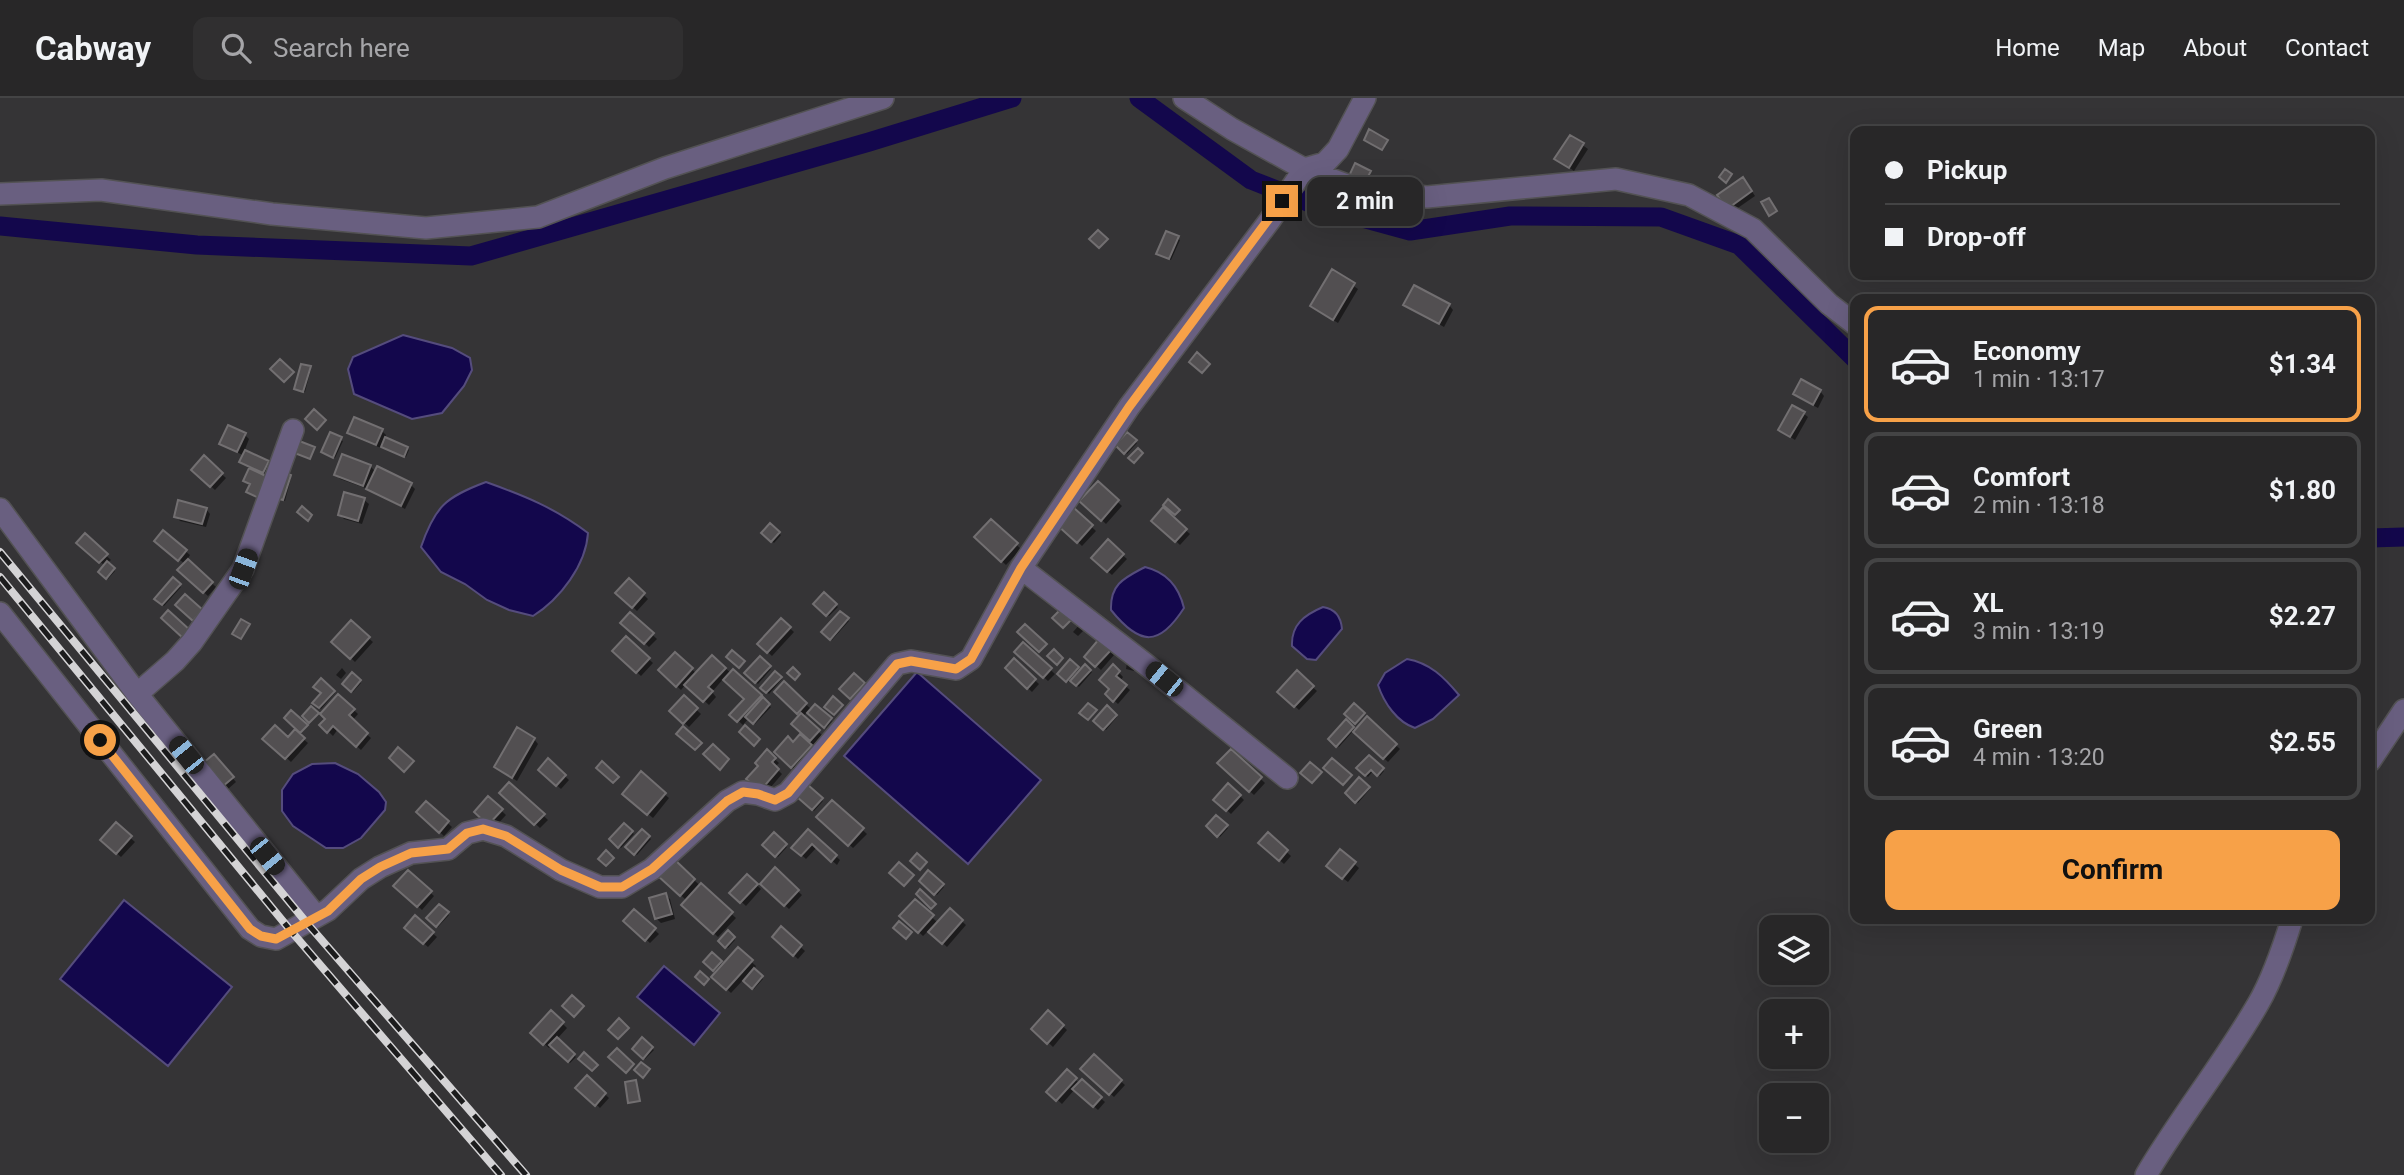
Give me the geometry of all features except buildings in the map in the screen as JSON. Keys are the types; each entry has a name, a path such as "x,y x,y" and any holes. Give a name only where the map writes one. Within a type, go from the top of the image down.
{"street":[{"path":"0,194 102,190 272,214 426,228 538,217 665,167 883,98"},
{"path":"1184,98 1299,175 1363,191 1427,197 1616,179 1689,195 1753,229 1829,304 1850,320"},
{"path":"0,613 250,929 261,936 276,939 328,911 361,879 380,867 411,853 448,849 467,833 483,829 506,836 561,870 600,887 622,887 652,869 727,801 743,792 775,800 788,793 897,664 911,661 956,669 971,659 1021,568 1129,407 1270,220 1299,175 1325,163 1338,149 1365,98"},
{"path":"137,694 175,661 192,642 243,569 293,430"},
{"path":"0,509 137,694 316,916"},
{"path":"1021,568 1287,778"},
{"path":"2375,754 2404,710"},
{"path":"2146,1175 2172,1131 2219,1066 2260,1002 2290,924"}],"shaded area":[{"path":"403,335 452,348 470,358 472,370 464,386 442,413 412,419 354,394 348,369 353,357"},
{"path":"486,482 539,503 588,533 582,557 570,580 553,600 533,616 509,610 487,600 465,584 441,572 421,547 431,522 444,505 461,493"},
{"path":"1145,567 1170,582 1179,593 1184,608 1166,630 1149,637 1131,630 1111,610 1116,588"},
{"path":"1323,607 1337,614 1342,629 1316,660 1307,659 1292,646 1294,632 1305,617"},
{"path":"1407,659 1436,672 1459,695 1433,719 1415,728 1392,711 1378,685 1385,673"},
{"path":"917,672 1041,780 968,864 844,756"},
{"path":"335,763 358,774 379,792 386,802 385,810 361,838 343,848 326,848 293,826 282,811 282,790 293,774 312,764"},
{"path":"124,900 232,987 168,1066 60,979"},
{"path":"664,966 720,1013 694,1045 637,997"}],"waterway":[{"path":"0,226 197,245 471,256 869,142 1012,98"},
{"path":"1139,98 1251,180 1315,205 1410,231 1510,216 1661,217 1739,245 1850,354"},
{"path":"2375,538 2404,537"}],"railway":[{"path":"0,552 306,922 526,1175"},
{"path":"0,577 291,931 501,1175"}],"route":[{"path":"100,740 250,929 261,936 276,939 328,911 361,879 380,867 411,853 448,849 467,833 483,829 506,836 561,870 600,887 622,887 652,869 727,801 743,792 775,800 788,793 897,664 911,661 956,669 971,659 1021,568 1129,407 1282,201"}]}
